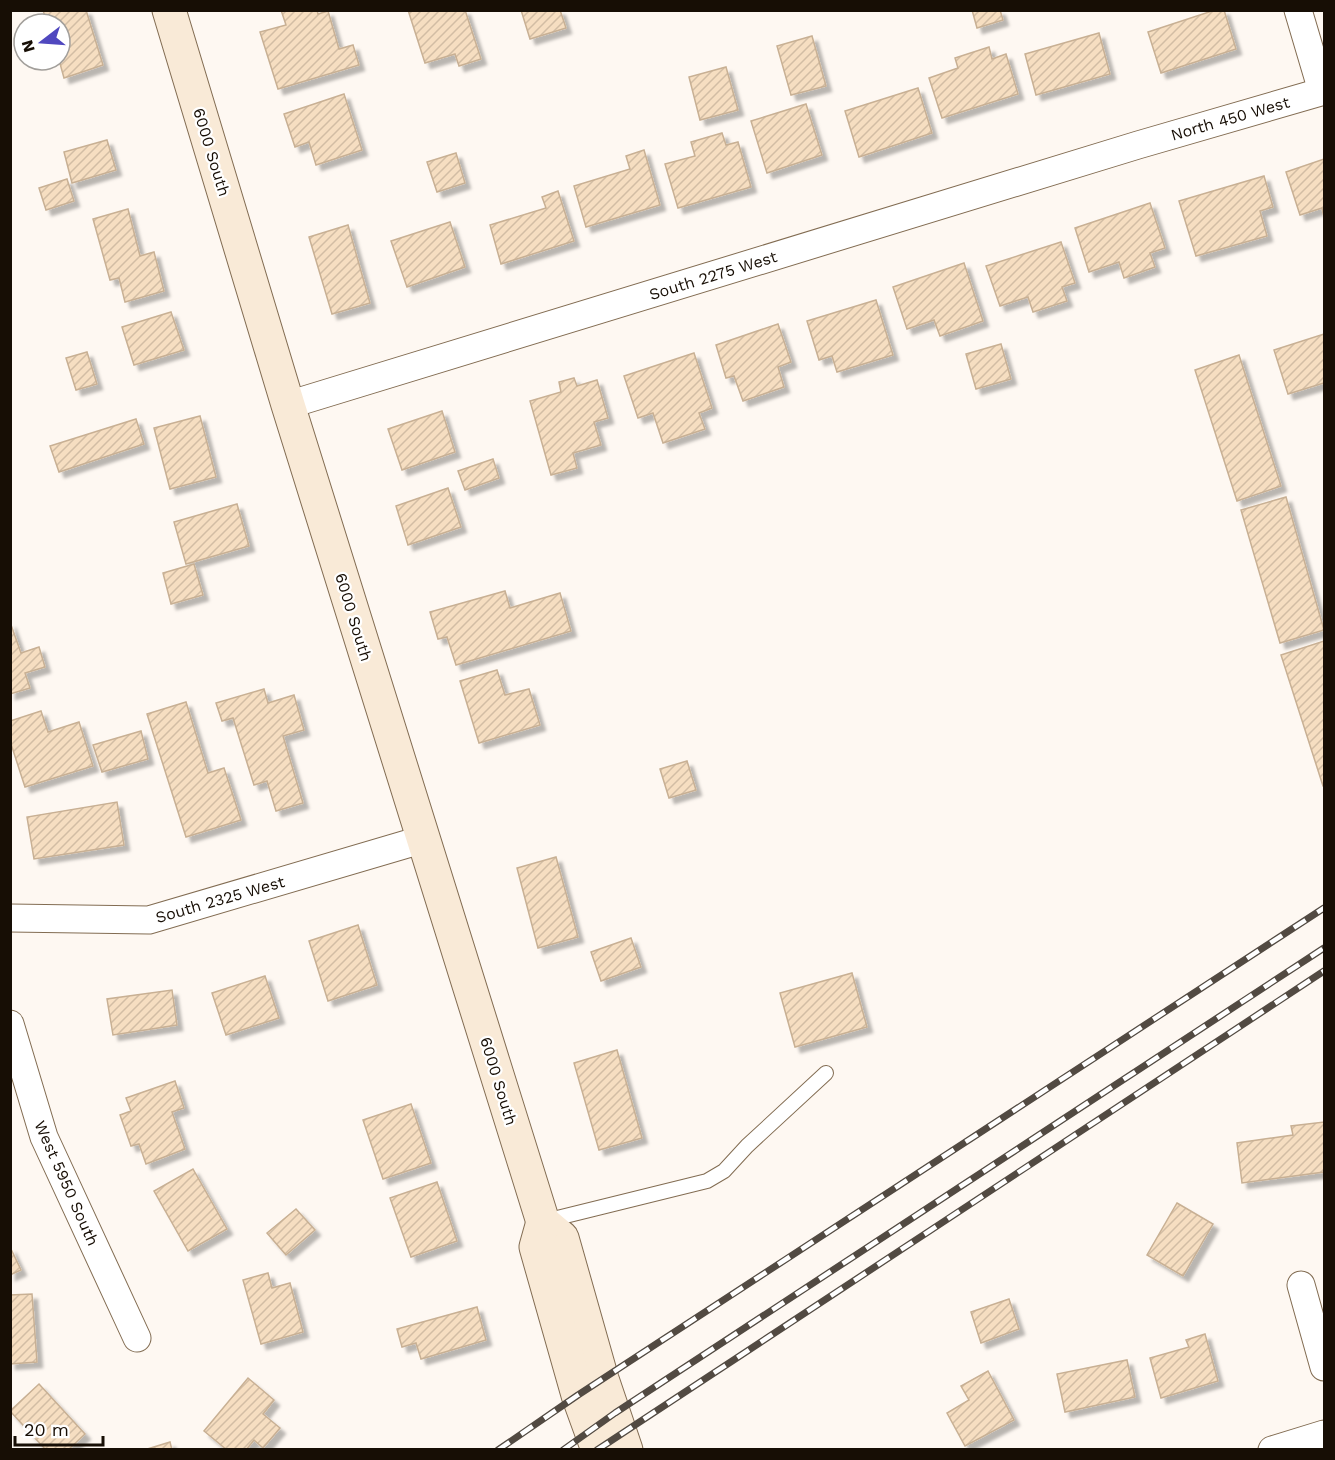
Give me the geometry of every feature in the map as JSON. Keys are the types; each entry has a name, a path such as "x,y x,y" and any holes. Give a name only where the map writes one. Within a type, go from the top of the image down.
{"street":[{"name":"6000 South","path":"169,10 288,405 543,1222 536,1247 578,1395 611,1445"},
{"path":"1298,10 1323,91"},
{"name":"North 450 West","path":"1138,145 1323,91"},
{"name":"South 2275 West","path":"288,405 1138,145"},
{"name":"South 2325 West","path":"10,918 149,920 424,839"},
{"name":"West 5950 South","path":"10,1024 44,1137 137,1338"},
{"path":"1301,1286 1324,1367"},
{"path":"1272,1449 1324,1434"}],"lane":[{"path":"543,1222 687,1188 707,1181 724,1171 747,1146 826,1073"}],"building":[{"path":"43,10 86,10 103,65 64,78 62,72 72,72 72,12 44,12"},
{"path":"281,10 317,10 318,14 328,11 339,49 353,45 359,65 278,89 260,32 286,25"},
{"path":"408,10 465,10 481,59 459,66 455,54 425,63"},
{"path":"521,10 560,10 566,28 530,39"},
{"path":"972,10 1000,10 1003,20 977,28"},
{"path":"1215,10 1224,10 1236,49 1161,73 1148,32"},
{"path":"1099,33 1110,74 1036,95 1025,54"},
{"path":"812,36 826,86 791,95 777,46"},
{"path":"989,47 992,59 1006,54 1018,94 942,118 929,78 958,68 955,58"},
{"path":"726,67 738,110 700,120 689,77"},
{"path":"918,88 932,133 859,157 845,111"},
{"path":"344,94 362,150 316,165 309,142 295,147 284,114"},
{"path":"806,104 822,155 767,173 751,121"},
{"path":"722,133 726,145 738,142 751,187 678,208 665,164 695,156 691,142"},
{"path":"107,140 116,170 72,183 64,152"},
{"path":"644,150 660,205 586,227 574,186 630,169 626,156"},
{"path":"456,153 465,183 437,192 427,162"},
{"path":"1324,159 1324,217 1322,208 1300,215 1286,172"},
{"path":"1264,176 1273,207 1260,211 1267,236 1196,256 1179,201"},
{"path":"67,179 74,201 46,210 39,188"},
{"path":"558,191 574,241 501,264 490,225 546,208 542,197"},
{"path":"1150,203 1165,248 1150,253 1155,267 1124,278 1119,262 1089,272 1075,228"},
{"path":"128,209 140,256 154,252 164,291 125,302 119,278 110,280 93,219"},
{"path":"450,222 465,267 407,287 391,241"},
{"path":"348,225 370,303 332,314 309,237"},
{"path":"1061,242 1075,283 1062,287 1067,301 1033,312 1028,297 1000,306 986,266"},
{"path":"964,263 983,321 940,336 934,320 907,329 893,287"},
{"path":"876,300 893,355 837,372 832,356 819,360 807,321"},
{"path":"171,312 184,350 134,365 122,327"},
{"path":"778,324 791,362 778,367 784,387 743,401 734,376 726,378 716,345"},
{"path":"1324,334 1324,383 1288,394 1274,350"},
{"path":"1001,344 1011,379 976,389 966,354"},
{"path":"87,352 97,384 76,390 66,358"},
{"path":"694,353 712,408 699,413 705,429 663,443 653,413 638,418 624,376"},
{"path":"1239,355 1281,486 1237,501 1195,370"},
{"path":"574,378 577,386 597,380 608,418 594,422 601,445 573,453 577,468 551,475 530,401 561,392 559,382"},
{"path":"442,411 455,452 402,470 388,429"},
{"path":"200,416 216,477 170,489 154,428"},
{"path":"136,419 144,444 59,472 50,446"},
{"path":"493,459 499,478 465,490 458,471"},
{"path":"448,488 461,527 408,545 396,506"},
{"path":"1286,497 1324,630 1280,643 1241,510"},
{"path":"237,504 249,546 186,564 174,522"},
{"path":"194,564 203,595 171,604 163,573"},
{"path":"505,591 510,608 560,593 571,631 456,665 447,637 438,639 430,612"},
{"path":"10,622 21,653 39,647 45,667 25,673 30,688 10,694"},
{"path":"1324,641 1324,786 1323,786 1281,655"},
{"path":"497,670 505,695 529,689 540,725 479,743 460,681"},
{"path":"264,689 268,703 294,695 304,730 283,736 303,803 276,811 267,781 254,785 233,718 222,721 216,703"},
{"path":"186,702 208,773 224,768 241,820 186,837 147,714"},
{"path":"41,711 48,732 79,722 93,766 25,787 10,741 10,721"},
{"path":"141,731 148,759 102,772 93,745"},
{"path":"687,761 696,790 669,798 660,769"},
{"path":"117,802 124,845 34,859 27,817"},
{"path":"556,857 578,937 538,948 517,868"},
{"path":"358,925 377,985 328,1001 309,941"},
{"path":"631,938 641,967 601,981 591,952"},
{"path":"852,973 867,1027 795,1047 780,993"},
{"path":"265,976 279,1018 226,1035 212,993"},
{"path":"172,990 177,1025 113,1035 107,999"},
{"path":"617,1050 642,1138 599,1150 574,1063"},
{"path":"175,1081 184,1108 172,1112 185,1149 146,1164 139,1144 131,1146 120,1115 131,1111 126,1098"},
{"path":"411,1104 431,1163 383,1179 363,1120"},
{"path":"1324,1122 1324,1172 1242,1183 1237,1143 1293,1135 1291,1126"},
{"path":"193,1169 227,1229 188,1251 154,1191"},
{"path":"437,1182 457,1241 411,1257 390,1198"},
{"path":"1177,1203 1213,1224 1183,1276 1147,1255"},
{"path":"296,1209 315,1230 286,1255 267,1233"},
{"path":"10,1247 21,1270 10,1275"},
{"path":"268,1273 272,1288 290,1283 303,1332 261,1344 243,1280"},
{"path":"32,1294 37,1362 10,1364 10,1295"},
{"path":"1009,1299 1019,1329 981,1343 971,1312"},
{"path":"477,1307 486,1340 421,1359 416,1343 402,1347 397,1329"},
{"path":"1205,1334 1218,1381 1161,1398 1150,1358 1189,1347 1186,1340"},
{"path":"1127,1360 1135,1397 1065,1412 1057,1374"},
{"path":"988,1371 1014,1420 965,1446 947,1413 969,1400 961,1386"},
{"path":"248,1378 274,1400 263,1414 280,1428 263,1448 254,1440 246,1450 227,1450 204,1431"},
{"path":"39,1384 85,1434 68,1450 46,1450 10,1411"},
{"path":"170,1442 172,1450 144,1450"}],"railway":[{"path":"498,1450 578,1395 1324,908"},
{"path":"563,1450 615,1413 1324,948"},
{"path":"597,1450 1324,971"}]}
